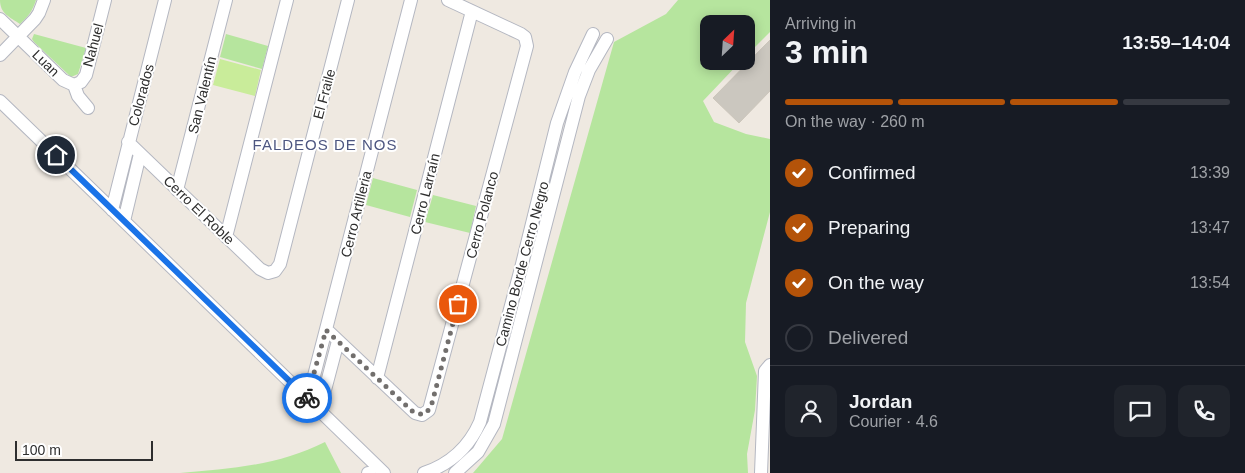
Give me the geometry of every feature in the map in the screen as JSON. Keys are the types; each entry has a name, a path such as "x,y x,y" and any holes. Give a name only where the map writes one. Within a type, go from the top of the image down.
{"street":[{"path":"0,56 37,16 44,0"},
{"name":"Nahuel","path":"74,84 81,82 86,75 105,0"},
{"name":"Colorados","path":"112,210 165,0"},
{"name":"San Valentín","path":"177,190 226,0"},
{"path":"226,237 287,0"},
{"name":"El Fraile","path":"272,272 280,264 348,0"},
{"name":"Cerro Artilleria","path":"308,398 411,0"},
{"path":"448,0 472,11"},
{"name":"Cerro Polanco","path":"377,378 412,411 422,415 427,413 431,407 527,48 526,40 521,34 472,11"},
{"name":"Cerro Larraín","path":"377,378 472,11"},
{"name":"Luan","path":"3,27 18,37 63,80 74,84 78,96 88,108"},
{"name":"Camino Borde Cerro Negro","path":"424,473 442,466 458,454 471,439 480,422 557,123 575,72 592,36 605,42 589,70 579,96 494,424 478,452 455,473"},
{"path":"0,102 320,409 384,473"},
{"name":"Cerro El Roble","path":"128,142 262,271 272,272"},
{"path":"124,221 140,154"},
{"path":"99,197 117,190"},
{"path":"326,330 377,378"},
{"path":"320,409 338,341"},
{"path":"761,473 765,371 770,365"}],"green space":[{"path":"0,0 36,0 30,13 20,24 4,12 0,5"},
{"path":"678,0 770,0 770,32 755,47 755,15 700,15 700,70 732,70 703,101 714,122 746,134 770,139 770,212 746,303 745,342 757,376 755,410 747,454 748,473 473,473 502,439 614,42 666,14"},
{"path":"34,34 86,48 78,74 71,77 34,42 32,39"},
{"path":"226,34 268,46 262,69 220,57"},
{"path":"220,59 261,70 255,96 213,85"},
{"path":"373,178 417,190 410,217 366,205"},
{"path":"433,195 476,206 470,233 425,222"},
{"path":"325,442 341,473 180,473 217,470 273,461 308,450"}],"building":[{"path":"770,40 770,91 739,123 713,98 741,70 755,70 755,55"}],"way so far":[{"path":"307,398 326,330 412,411 422,415 425,414 431,407 458,304"}],"district":[{"name":"FALDEOS DE NOS","path":"325,144"}],"route":[{"path":"56,155 307,398"}]}
